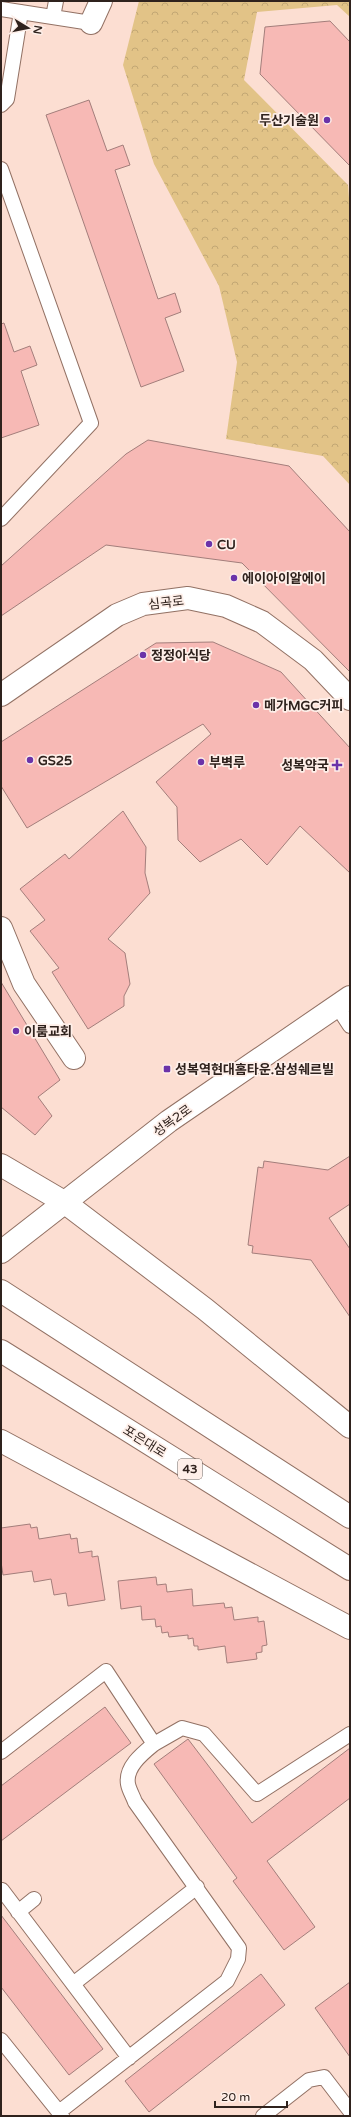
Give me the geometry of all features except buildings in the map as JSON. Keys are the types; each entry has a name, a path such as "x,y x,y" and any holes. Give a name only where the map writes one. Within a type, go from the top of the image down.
{"main road":[{"path":"91,23 101,1"},
{"name":"심곡로","path":"1,695 116,615 143,604 188,598 226,606 262,622 313,660 350,699"},
{"path":"1,928 24,984 74,1058"},
{"name":"성복2로","path":"1,1252 169,1121 343,1001"},
{"path":"1,1165 64,1202 206,1309 350,1427"},
{"path":"1,1291 350,1517"},
{"name":"포은대로","path":"1,1351 350,1569"},
{"path":"1,1441 350,1628"}],"lane":[{"path":"53,17 56,1"},
{"path":"1,9 91,23"},
{"path":"1,105 7,99 21,12"},
{"path":"1,169 91,423 1,519"},
{"path":"343,1001 350,1026"},
{"path":"1,1752 106,1671 154,1744"},
{"path":"1,2040 60,2114 228,1981 234,1970 238,1959 239,1948 135,1802 128,1783 131,1768 141,1754 154,1744 182,1728 204,1734 257,1794 350,1734"},
{"path":"73,1984 197,1887"},
{"path":"2,1890 129,2058"},
{"path":"18,1912 34,1899"},
{"path":"263,2116 309,2080 324,2077 350,2111"}],"green space":[{"path":"139,1 350,1 350,17 337,5 257,12 244,80 348,185 350,211 350,485 323,456 226,439 237,362 219,286 154,164 123,65"}],"place":[{"name":"두산기술원","path":"327,120"},
{"name":"CU","path":"209,544"},
{"name":"에이아이알에이","path":"234,578"},
{"name":"정정아식당","path":"143,655"},
{"name":"메가MGC커피","path":"256,705"},
{"name":"GS25","path":"30,760"},
{"name":"부벽루","path":"201,762"},
{"name":"성복약국","path":"337,765"},
{"name":"이룸교회","path":"16,1031"},
{"name":"성복역현대홈타운.삼성쉐르빌","path":"167,1069"}]}
